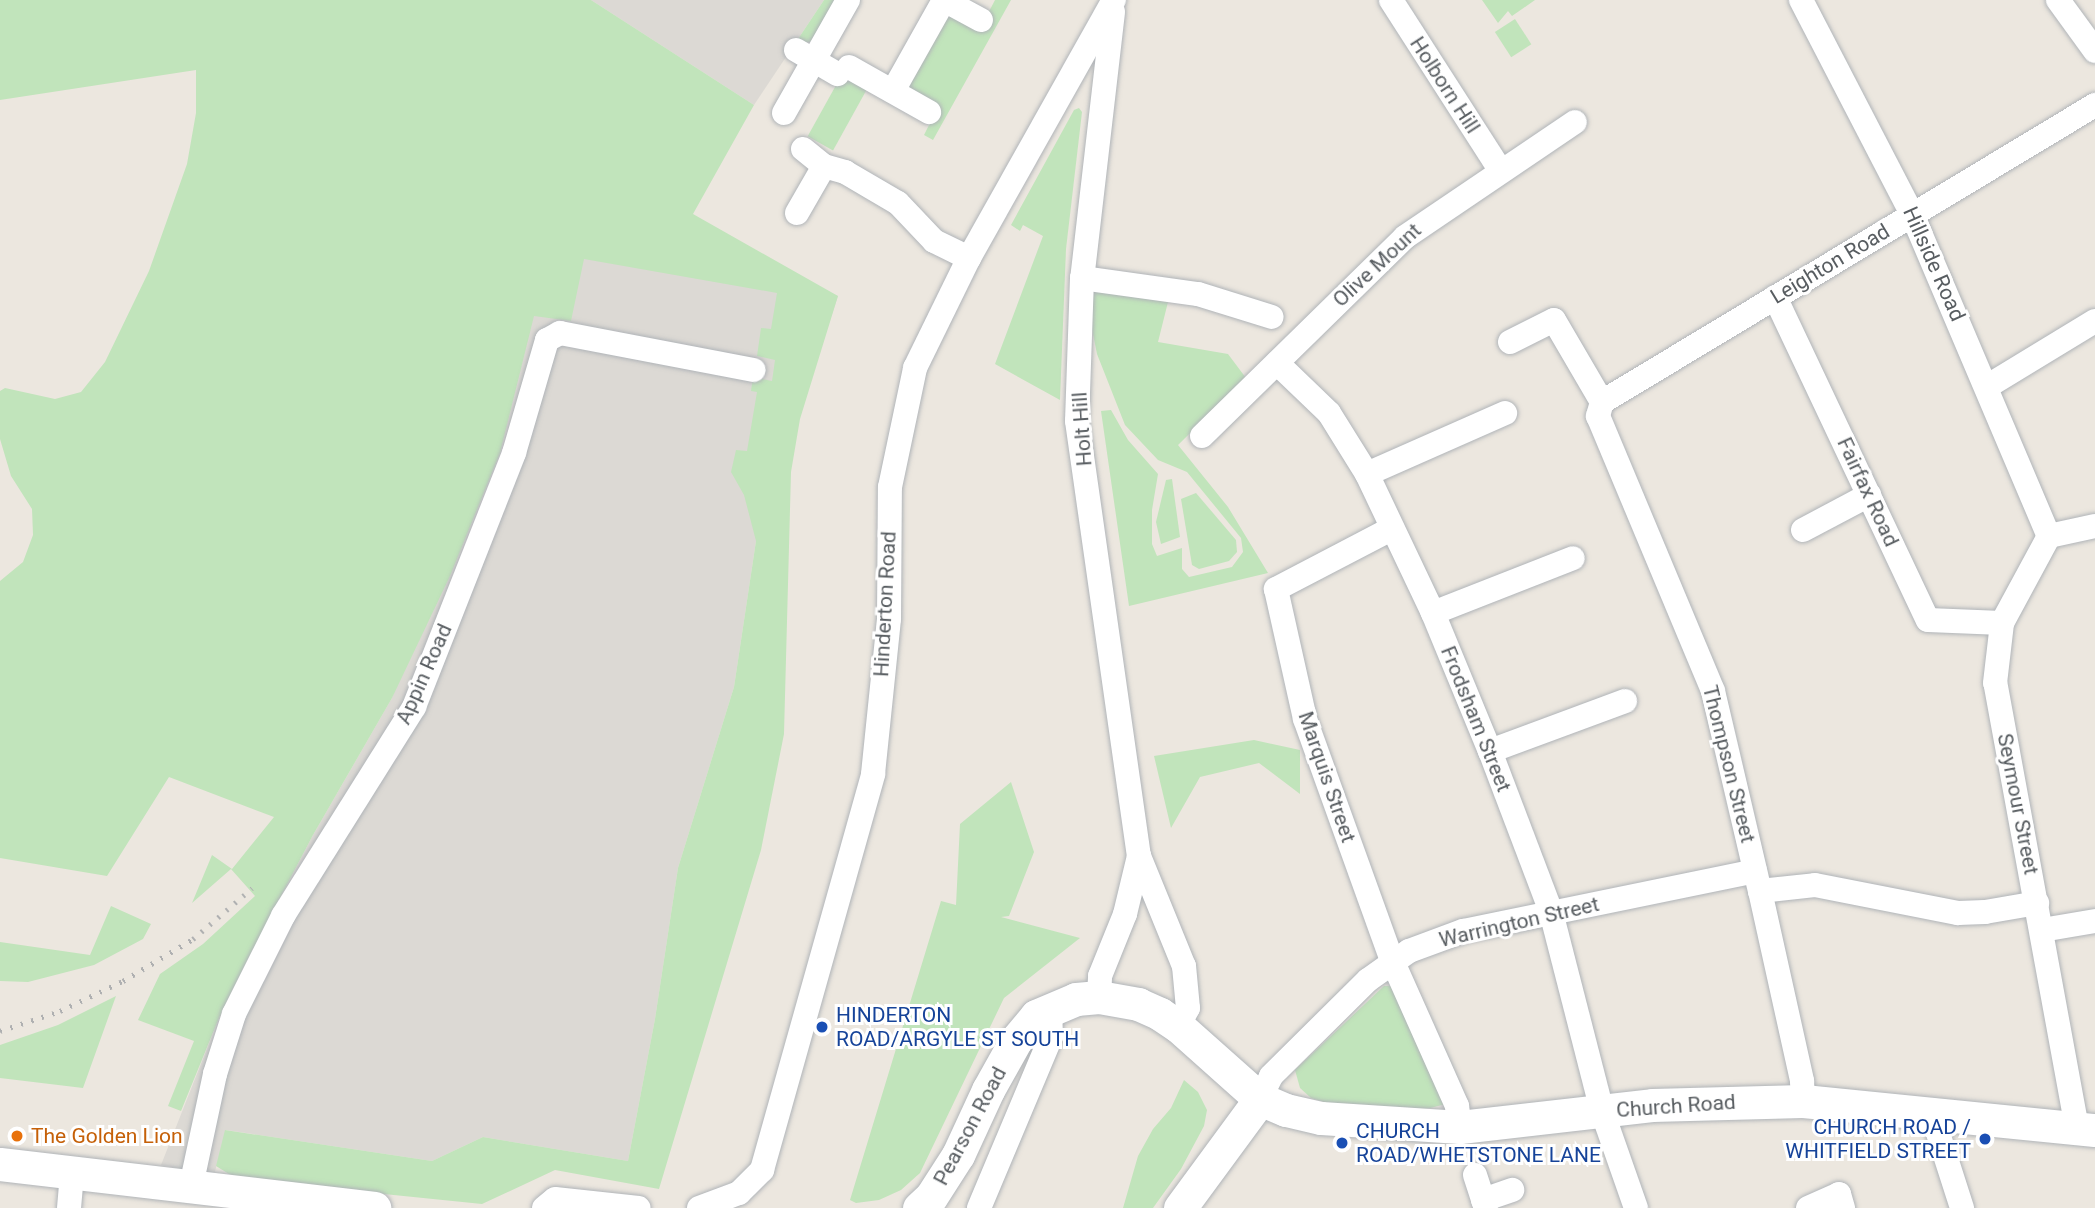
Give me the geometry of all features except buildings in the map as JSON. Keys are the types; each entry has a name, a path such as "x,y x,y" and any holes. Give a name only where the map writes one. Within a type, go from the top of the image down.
{"main road":[{"name":"Pearson Road","path":"919,1208 931,1197 958,1155 988,1090 1016,1040 1036,1016 1076,999 1099,997 1138,1004 1178,1026 1260,1099"},
{"path":"1180,1208 1260,1099"},
{"name":"Church Road","path":"1260,1099 1286,1110 1321,1118 1460,1127 1712,1102 1803,1101 2086,1129"},
{"path":"0,1164 72,1170 374,1208"}],"street":[{"path":"784,113 805,55 848,0"},
{"path":"892,91 944,0 981,20"},
{"name":"Hinderton Road","path":"699,1208 739,1193 762,1170 873,774 889,619 890,487 915,368 969,258 1114,0"},
{"name":"Holt Hill","path":"1114,0 1082,278 1077,421 1139,856 1184,967 1188,1008 1178,1026"},
{"name":"Holborn Hill","path":"1391,0 1500,170"},
{"path":"2058,0 2095,51"},
{"name":"Hillside Road","path":"1809,3 1912,214 1988,386 2049,536"},
{"path":"805,55 892,91 929,112"},
{"name":"Leighton Road","path":"1602,402 2095,105"},
{"name":"Olive Mount","path":"1202,436 1412,232 1500,170 1575,122"},
{"path":"803,149 824,166 845,172 898,203 934,240 969,258"},
{"path":"797,213 824,166"},
{"path":"1082,278 1198,294 1272,317"},
{"name":"Fairfax Road","path":"1776,297 1928,620 2002,623"},
{"path":"1510,342 1554,320 1602,402"},
{"path":"1988,386 2095,321"},
{"name":"Appin Road","path":"191,1186 215,1074 234,1014 283,916 414,707 514,453 547,340 560,333 754,370"},
{"name":"Frodsham Street","path":"1277,363 1329,413 1367,474 1433,613 1490,751 1551,912 1602,1111 1636,1208"},
{"name":"Thompson Street","path":"1602,402 1598,416 1713,691 1802,1081 1803,1101"},
{"path":"1367,474 1505,414"},
{"path":"1803,530 1869,495"},
{"path":"2049,536 2095,526"},
{"name":"Marquis Street","path":"1391,529 1276,589 1305,719 1392,960 1457,1106 1460,1127"},
{"name":"Seymour Street","path":"2049,536 2002,623 1995,683 2042,930 2086,1129"},
{"path":"1433,613 1573,558"},
{"path":"1490,751 1625,701"},
{"name":"Holt Hill","path":"1099,997 1100,976 1125,914 1139,856"},
{"name":"Warrington Street","path":"1260,1099 1271,1076 1392,960 1463,930 1551,912 1758,881 1815,885 1958,913 1985,912 2037,903"},
{"path":"2042,930 2095,920"},
{"path":"979,1208 1051,1037 1050,1008"},
{"path":"1937,1113 1937,1130 1962,1208"},
{"path":"69,1208 72,1170"},
{"path":"1475,1175 1484,1204 1512,1190"},
{"path":"1808,1208 1839,1194 1843,1208"},
{"path":"544,1208 555,1199 639,1208"}],"shaded area":[{"path":"591,0 824,0 754,105"},
{"path":"551,183 838,296 756,541 734,687 678,868 655,1019 628,1161 483,1137 432,1161 226,1130 214,1175 161,1165 219,1018 249,957 313,835 392,698"}],"green space":[{"path":"0,0 591,0 754,105 693,214 838,296 800,419 791,472 784,734 761,850 659,1189 555,1170 482,1204 237,1179 216,1166 225,1130 432,1161 483,1137 628,1161 655,1019 678,868 734,687 756,541 744,495 731,472 736,450 747,451 757,392 751,391 753,377 772,381 775,360 757,356 761,328 771,329 777,293 584,259 571,321 534,316 500,453 450,576 392,698 313,835 249,957 219,1018 181,1111 168,1106 194,1041 138,1020 160,974 203,944 255,896 231,869 192,903 212,855 232,869 274,817 169,777 107,876 0,858 0,581 23,562 33,535 32,509 11,476 0,439 0,391 5,388 55,399 81,392 105,362 149,271 187,164 196,113 196,70 0,100"},
{"path":"824,0 840,0 810,42 796,42"},
{"path":"995,0 1011,0 933,140 924,135 935,113 896,90 944,4 982,25"},
{"path":"1482,0 1535,0 1512,16 1508,11 1498,23"},
{"path":"1515,19 1531,44 1511,57 1495,32"},
{"path":"845,69 870,83 833,150 808,136"},
{"path":"1079,108 1082,112 1066,249 1060,400 995,364 1043,236 1023,225 1020,231 1011,225 1074,110"},
{"path":"1094,285 1169,298 1158,342 1228,354 1246,378 1178,445 1228,507 1268,573 1129,606 1101,411 1111,410 1128,440 1158,474 1152,510 1152,544 1157,556 1182,548 1182,569 1189,577 1232,567 1243,552 1241,538 1187,472 1158,460 1125,425 1097,354 1091,324"},
{"path":"1172,479 1180,537 1161,544 1156,522 1166,480"},
{"path":"1196,493 1236,540 1237,552 1229,561 1199,569 1192,565 1181,499"},
{"path":"1254,740 1300,750 1300,794 1259,763 1200,777 1171,828 1154,756"},
{"path":"1011,782 1034,852 1009,916 1001,917 1080,938 1004,998 920,1173 901,1190 879,1200 856,1203 850,1200 941,901 956,905 960,824"},
{"path":"111,906 151,924 143,939 94,965 28,982 0,981 0,942 90,955"},
{"path":"1384,986 1393,986 1446,1104 1418,1111 1337,1106 1311,1098 1300,1088 1295,1070"},
{"path":"116,996 83,1088 0,1078 0,1045 58,1025"},
{"path":"1184,1080 1198,1092 1207,1110 1204,1126 1181,1169 1153,1208 1123,1208 1138,1156 1153,1129 1171,1108"}],"railway":[{"path":"0,1031 60,1011 123,981 193,939 252,888"}],"place":[{"name":"HINDERTON ROAD/ARGYLE ST SOUTH","path":"822,1027"},
{"name":"The Golden Lion","path":"17,1136"},
{"name":"CHURCH ROAD / WHITFIELD STREET","path":"1985,1139"},
{"name":"CHURCH ROAD/WHETSTONE LANE","path":"1342,1143"}]}
